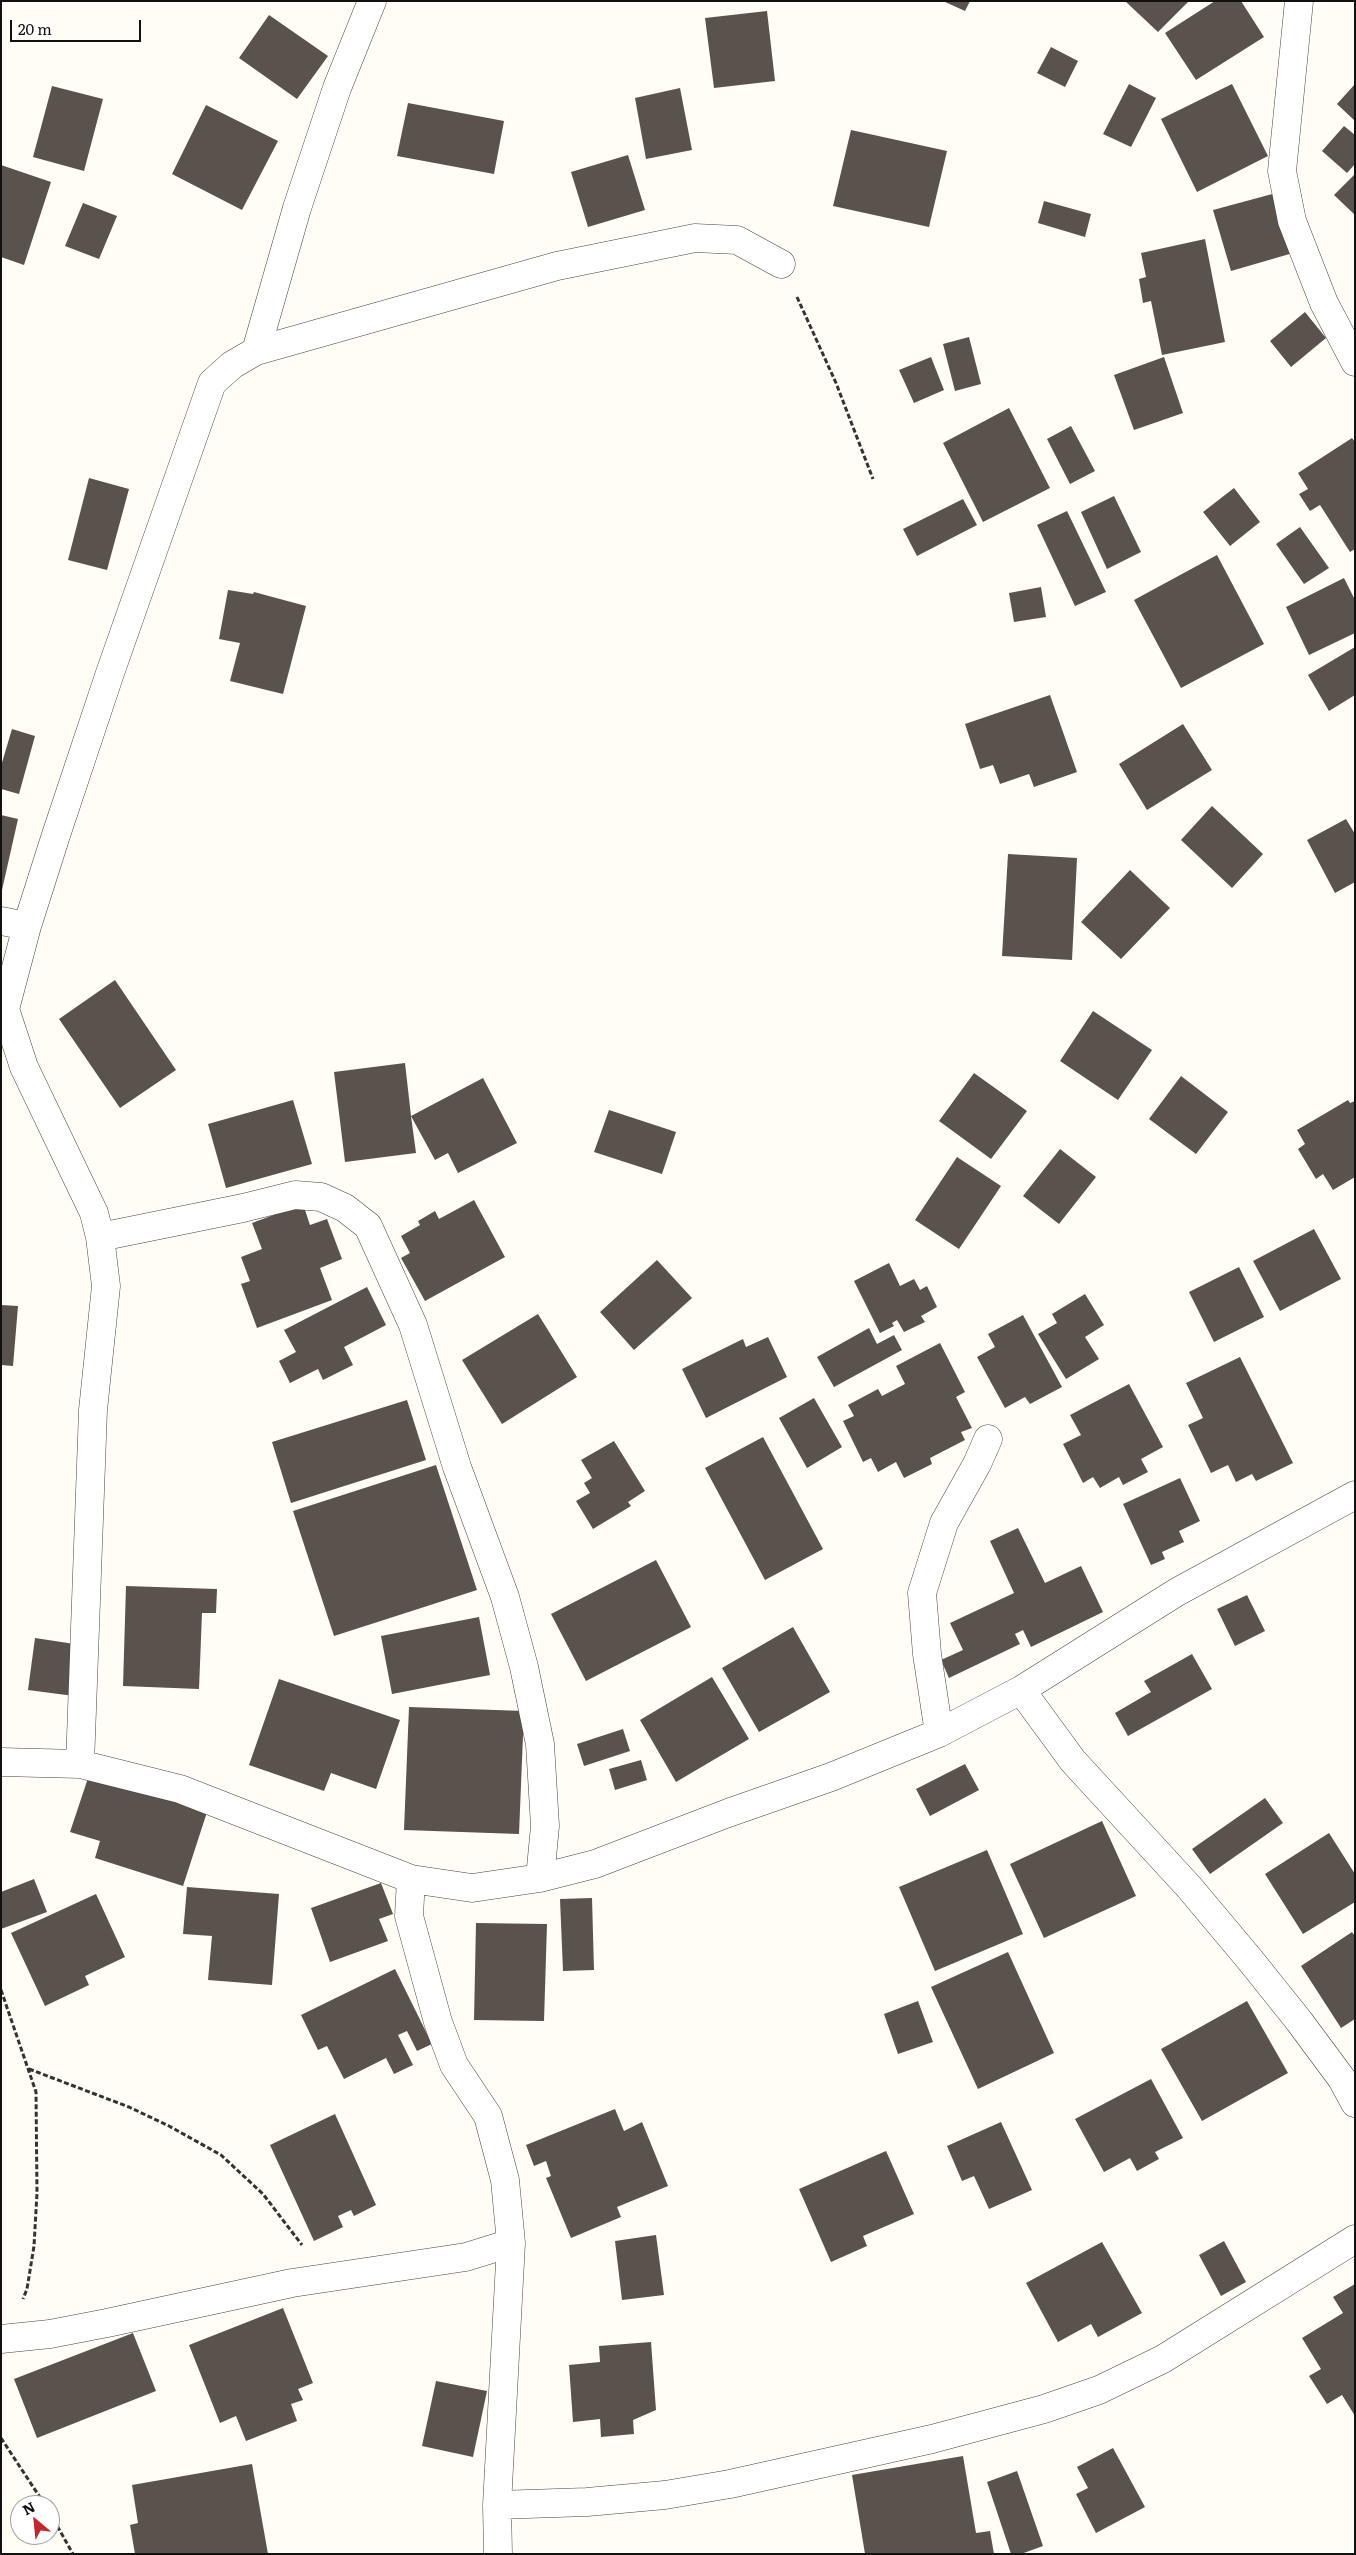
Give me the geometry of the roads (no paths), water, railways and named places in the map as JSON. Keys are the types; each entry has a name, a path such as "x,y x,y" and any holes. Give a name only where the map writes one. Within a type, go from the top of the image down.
{"street":[{"path":"256,351 297,208 337,88 372,1"},
{"path":"1299,1 1282,171 1292,221 1324,303 1355,362"},
{"path":"80,1764 93,1410 106,1286 100,1237 94,1213 81,1182 24,1067 5,1009 14,924 110,673 212,383 232,365 256,351 556,266 695,238 737,240 781,264"},
{"path":"100,1237 296,1196 321,1197 345,1208 368,1226 413,1325 457,1467 505,1597 524,1667 540,1744 545,1826 540,1878"},
{"path":"939,1733 927,1654 922,1593 944,1523 977,1464 988,1438"},
{"path":"1,1762 80,1764 180,1789 411,1880 472,1888 540,1878 595,1864 728,1813 831,1777 939,1733 1021,1690 1177,1592 1355,1495"},
{"path":"1021,1690 1073,1761 1189,1887 1263,1976 1342,2079 1355,2102"},
{"path":"411,1880 409,1916 438,2022 454,2065 488,2116 505,2180 511,2243 497,2505 498,2554"},
{"path":"497,2505 587,2502 665,2495 730,2484 932,2439 1044,2409 1099,2390 1162,2359 1355,2239"},
{"path":"4,2338 60,2332 292,2283 466,2257 511,2243"}]}
